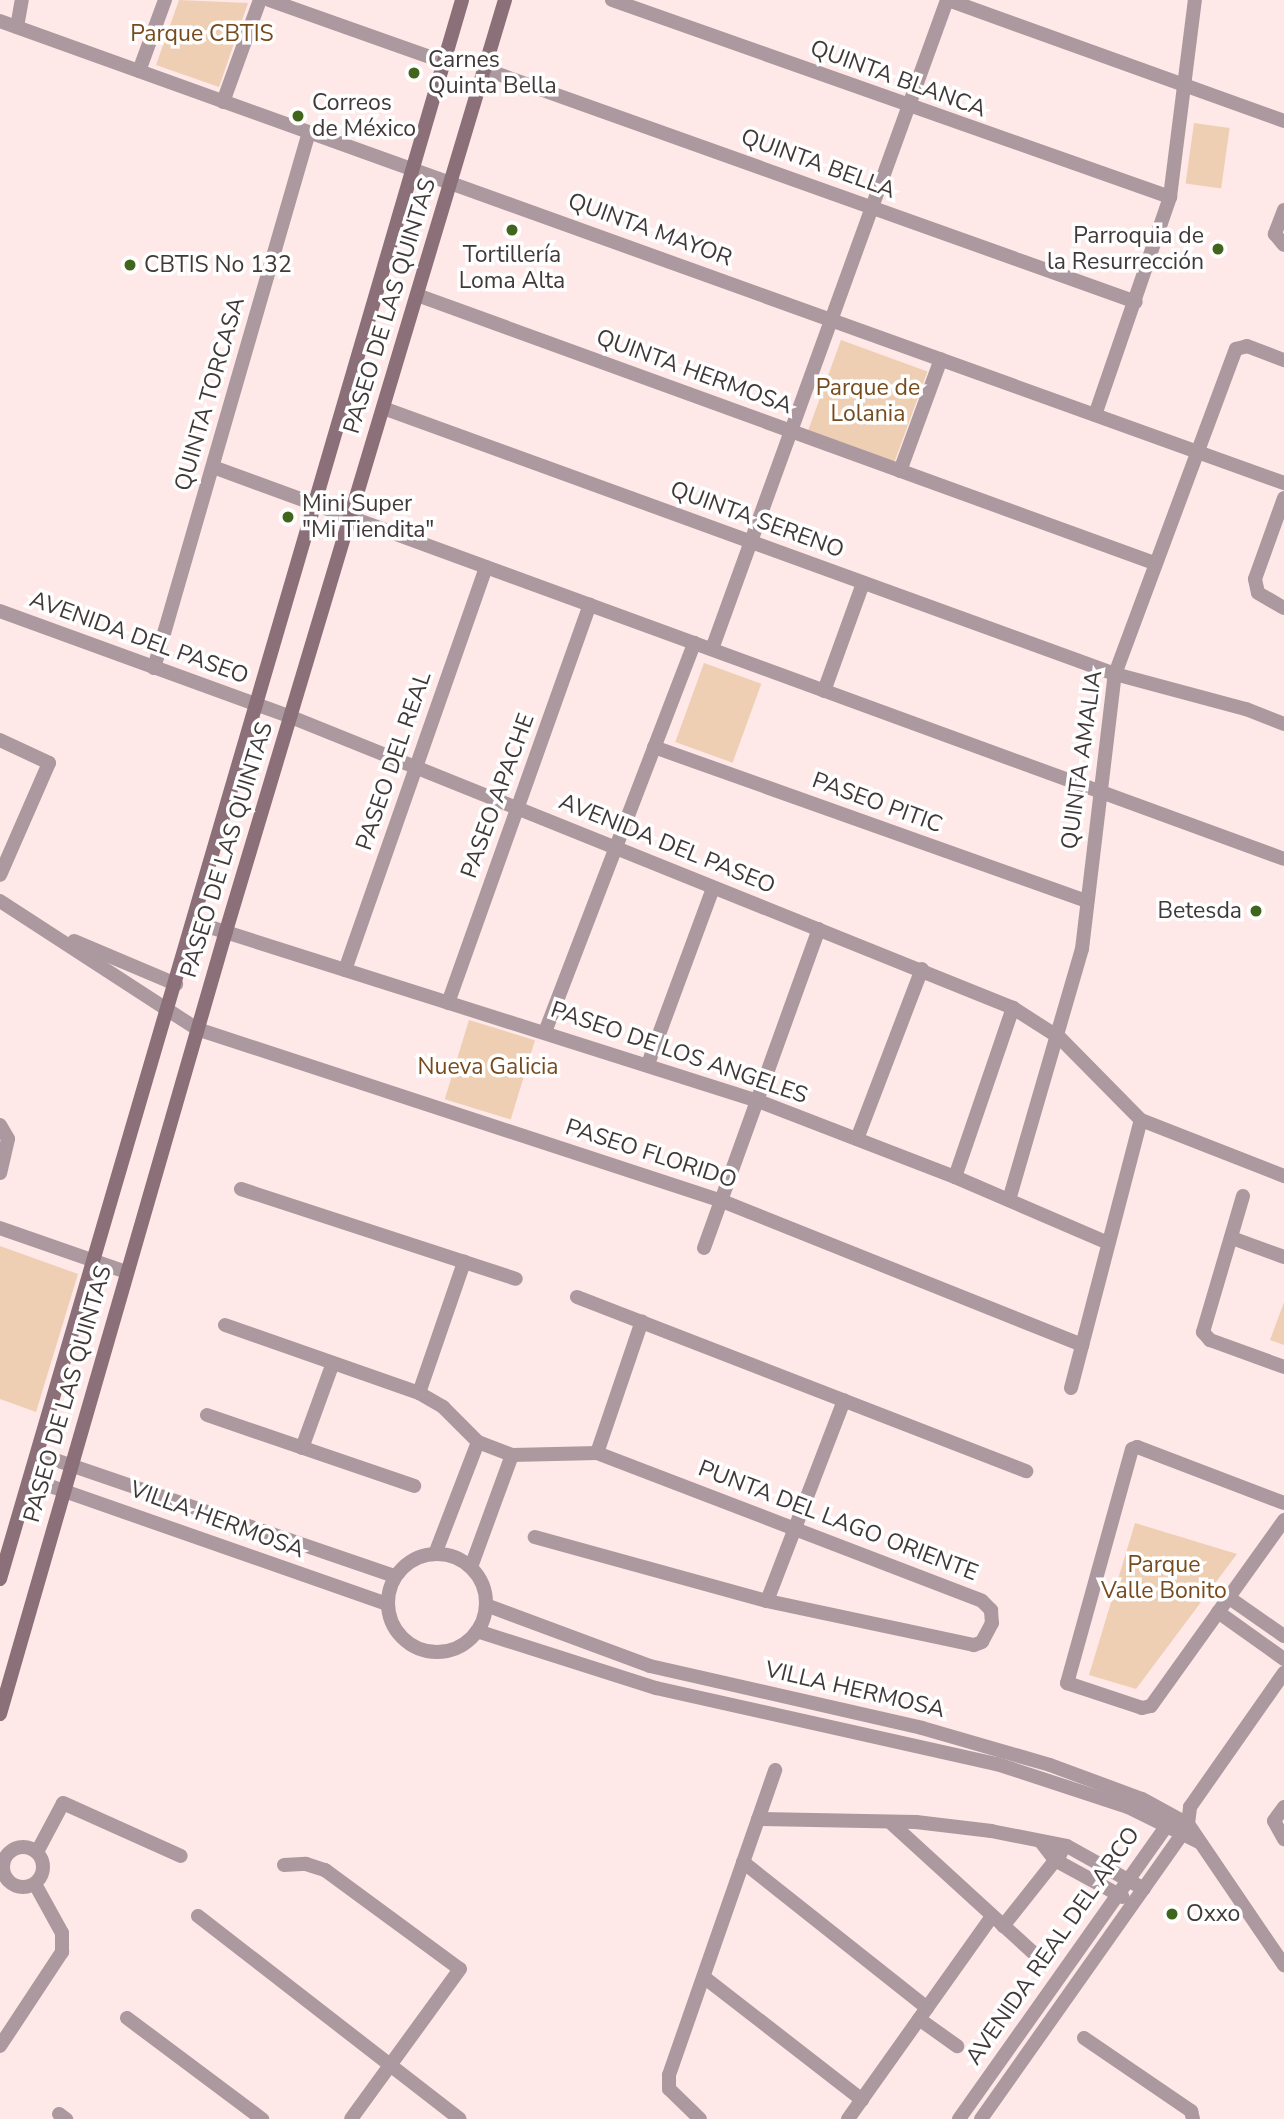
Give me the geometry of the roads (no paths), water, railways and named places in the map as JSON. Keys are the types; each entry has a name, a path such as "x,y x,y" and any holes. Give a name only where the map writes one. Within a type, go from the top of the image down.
{"main road":[{"name":"PASEO DE LAS QUINTAS","path":"0,1579 258,706 462,0"},
{"name":"PASEO DE LAS QUINTAS","path":"0,1714 197,1029 505,0"}],"street":[{"path":"18,27 22,0"},
{"path":"139,71 165,0"},
{"path":"223,102 260,0"},
{"path":"269,0 444,62"},
{"name":"QUINTA BLANCA","path":"612,0 909,108 1171,197"},
{"path":"712,649 948,0 1284,121"},
{"path":"1095,415 1171,197 1195,0"},
{"name":"QUINTA MAYOR","path":"0,21 1284,483"},
{"name":"QUINTA BELLA","path":"484,69 1136,302"},
{"name":"QUINTA TORCASA","path":"154,668 309,132"},
{"path":"1284,210 1275,234 1284,245"},
{"name":"QUINTA HERMOSA","path":"417,295 1154,563"},
{"name":"QUINTA AMALIA","path":"1009,1200 1060,1038 1082,948 1098,791 1115,674 1154,563 1236,349 1247,346 1284,360"},
{"path":"900,471 941,359"},
{"name":"QUINTA SERENO","path":"383,408 1115,674 1246,709 1284,723"},
{"path":"213,467 1284,859"},
{"path":"1284,498 1255,579 1258,593 1284,608"},
{"name":"PASEO DEL REAL","path":"345,970 486,567"},
{"path":"824,691 863,583"},
{"name":"PASEO APACHE","path":"448,1003 590,605"},
{"name":"AVENIDA DEL PASEO","path":"0,611 291,717 1013,1007 1060,1038 1141,1120 1284,1176"},
{"path":"545,1032 694,643"},
{"path":"0,740 49,763 0,875"},
{"name":"PASEO PITIC","path":"654,747 1086,901"},
{"path":"648,1064 713,888"},
{"path":"0,901 49,930 176,984"},
{"name":"PASEO DE LOS ANGELES","path":"194,922 758,1101 955,1177 1108,1243"},
{"path":"704,1248 819,929"},
{"name":"PASEO FLORIDO","path":"49,930 167,1013 197,1029 722,1201 1082,1346"},
{"path":"856,1139 922,969"},
{"path":"955,1177 1013,1007"},
{"path":"1071,1388 1141,1120"},
{"path":"0,1125 8,1139 0,1173"},
{"path":"241,1189 516,1279"},
{"path":"1243,1196 1203,1332 1210,1340 1284,1367"},
{"path":"0,1228 126,1272"},
{"path":"1232,1238 1284,1257"},
{"path":"419,1393 464,1262"},
{"path":"577,1297 1026,1471"},
{"path":"597,1453 642,1321"},
{"path":"225,1325 419,1393 443,1407 478,1441 512,1455 471,1567"},
{"path":"302,1448 332,1363"},
{"path":"766,1601 844,1400"},
{"path":"207,1415 414,1486"},
{"path":"435,1554 478,1441"},
{"path":"1284,1503 1137,1447 1132,1449 1067,1683 1147,1708 1284,1520"},
{"name":"PUNTA DEL LAGO ORIENTE","path":"512,1455 597,1453 982,1601 991,1610 988,1634 974,1645 766,1601 535,1537"},
{"name":"VILLA HERMOSA","path":"38,1454 395,1576"},
{"name":"VILLA HERMOSA","path":"30,1479 387,1604"},
{"path":"435,1554 454,1557 471,1567 482,1585 486,1605 477,1631 450,1651 417,1648 399,1635 387,1604 395,1576 412,1560 435,1554"},
{"path":"1228,1597 1284,1636"},
{"name":"VILLA HERMOSA","path":"486,1605 650,1667 954,1737 1095,1781 1170,1820 1199,1842 1284,1965"},
{"path":"1218,1612 1284,1659"},
{"name":"VILLA HERMOSA","path":"477,1631 656,1688 996,1764 1170,1820"},
{"name":"AVENIDA REAL DEL ARCO","path":"981,2119 1185,1830 1191,1807 1284,1673"},
{"path":"700,2119 669,2089 667,2081 705,1978 775,1770"},
{"path":"37,1852 64,1803 181,1856"},
{"path":"1170,1820 1191,1807"},
{"path":"1284,1807 1274,1821 1284,1839"},
{"path":"758,1819 947,1825 1067,1846 1144,1889"},
{"name":"AVENIDA REAL DEL ARCO","path":"959,2119 1170,1820"},
{"path":"890,1822 1039,1958"},
{"path":"1041,1842 1055,1860 1134,1903"},
{"path":"852,2118 923,2014 997,1921 1067,1846"},
{"path":"24,1847 37,1852 44,1868 35,1884 12,1885 2,1871 5,1850 24,1847"},
{"path":"743,1862 957,2046"},
{"path":"284,1865 306,1864 325,1870 460,1969 351,2119"},
{"path":"0,2046 62,1952 62,1933 35,1884"},
{"path":"198,1916 460,2119"},
{"path":"705,1978 862,2100"},
{"path":"127,2018 262,2119"},
{"path":"1084,2038 1191,2111 1193,2119"},
{"path":"987,2081 1000,2091"}],"place":[{"name":"Carnes Quinta Bella","path":"414,73"},
{"name":"Correos de México","path":"298,116"},
{"name":"Tortillería Loma Alta","path":"512,230"},
{"name":"Parroquia de la Resurrección","path":"1218,249"},
{"name":"CBTIS No 132","path":"130,265"},
{"name":"Mini Super \"Mi Tiendita\"","path":"288,517"},
{"name":"Betesda","path":"1256,911"},
{"name":"Oxxo","path":"1172,1914"}],"park label":[{"name":"Parque CBTIS","path":"202,34"},
{"name":"Parque de Lolania","path":"868,401"},
{"name":"Nueva Galicia","path":"488,1067"},
{"name":"Parque Valle Bonito","path":"1164,1578"}]}
